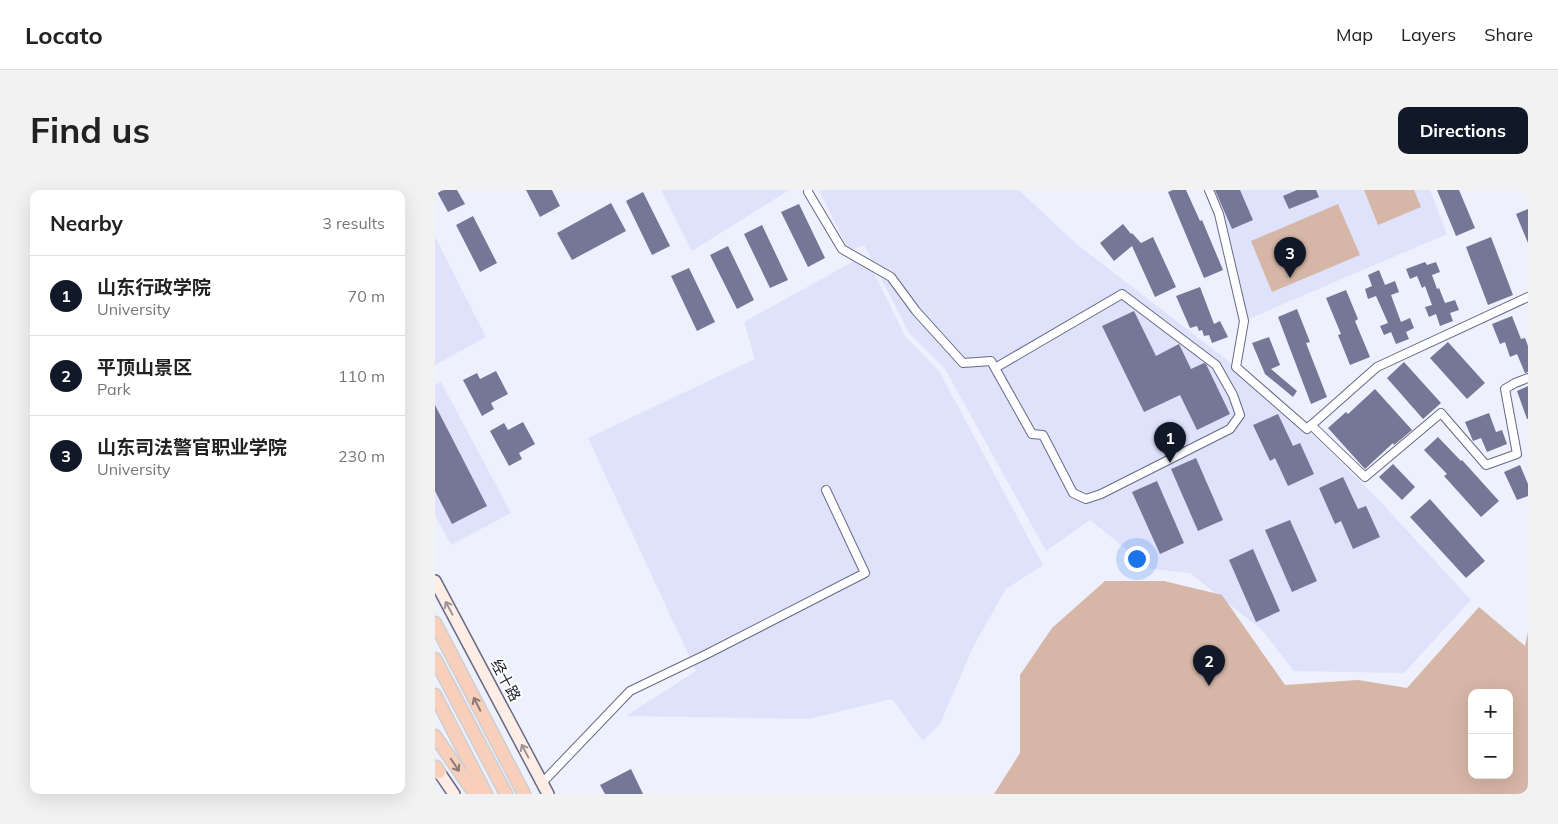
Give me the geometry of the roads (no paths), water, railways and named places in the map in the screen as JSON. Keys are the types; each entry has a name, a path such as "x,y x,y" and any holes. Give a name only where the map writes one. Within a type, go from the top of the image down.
{"highway":[{"path":"435,623 524,794"},
{"path":"435,659 506,794"},
{"path":"435,695 485,794"},
{"path":"435,736 475,794"}],"main road":[{"name":"经十路","path":"435,581 548,794"},
{"path":"437,768 454,794"}],"street":[{"path":"808,190 842,249 891,278 916,311 963,363 991,362 1032,434 1043,435 1073,493 1086,499 1101,494 1230,429 1240,415 1233,394 1217,365 1122,294 995,368"},
{"path":"1209,190 1219,214 1245,321 1236,367 1307,429 1377,367 1528,297"},
{"path":"1311,425 1365,478 1441,413 1486,465 1517,454 1505,389 1528,378"},
{"path":"542,783 630,691 865,573 826,490"}],"place":[{"name":"山东司法警官职业学院","path":"1290,278"},
{"name":"山东行政学院","path":"1170,463"},
{"name":"平顶山景区","path":"1209,686"}]}
